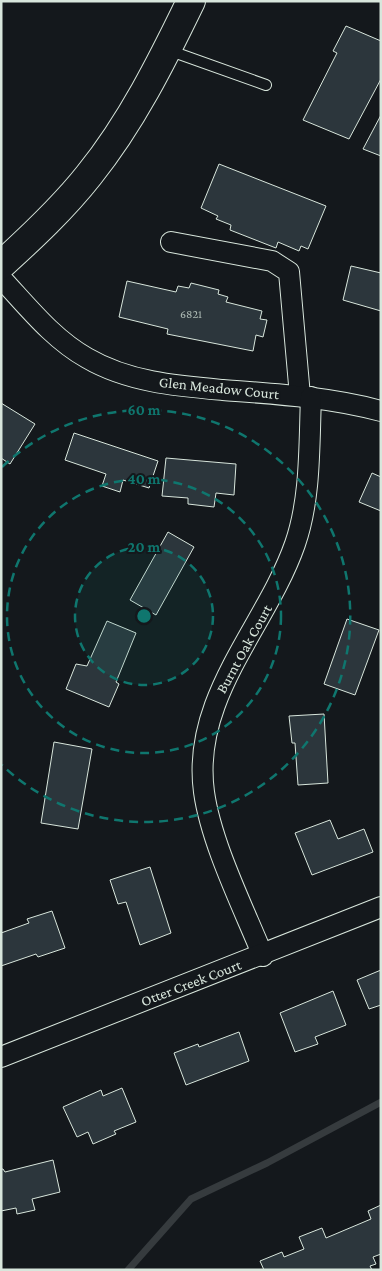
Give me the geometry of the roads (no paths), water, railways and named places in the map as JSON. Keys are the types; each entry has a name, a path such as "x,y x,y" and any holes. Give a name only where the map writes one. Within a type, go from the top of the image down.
{"street":[{"path":"1,265 51,219 89,176 118,136 168,50 191,1"},
{"name":"Burnt Oak Court","path":"171,242 272,261 289,272 306,397 307,488 296,542 276,591 221,686 210,717 204,750 204,790 210,824 263,956"},
{"name":"Glen Meadow Court","path":"1,278 60,340 88,359 118,373 168,385 306,397 381,411"},
{"name":"Otter Creek Court","path":"1,1057 263,956 381,907"}],"lane":[{"path":"168,50 266,85"}],"waterway":[{"path":"128,1270 191,1199 267,1163 381,1102"}]}
